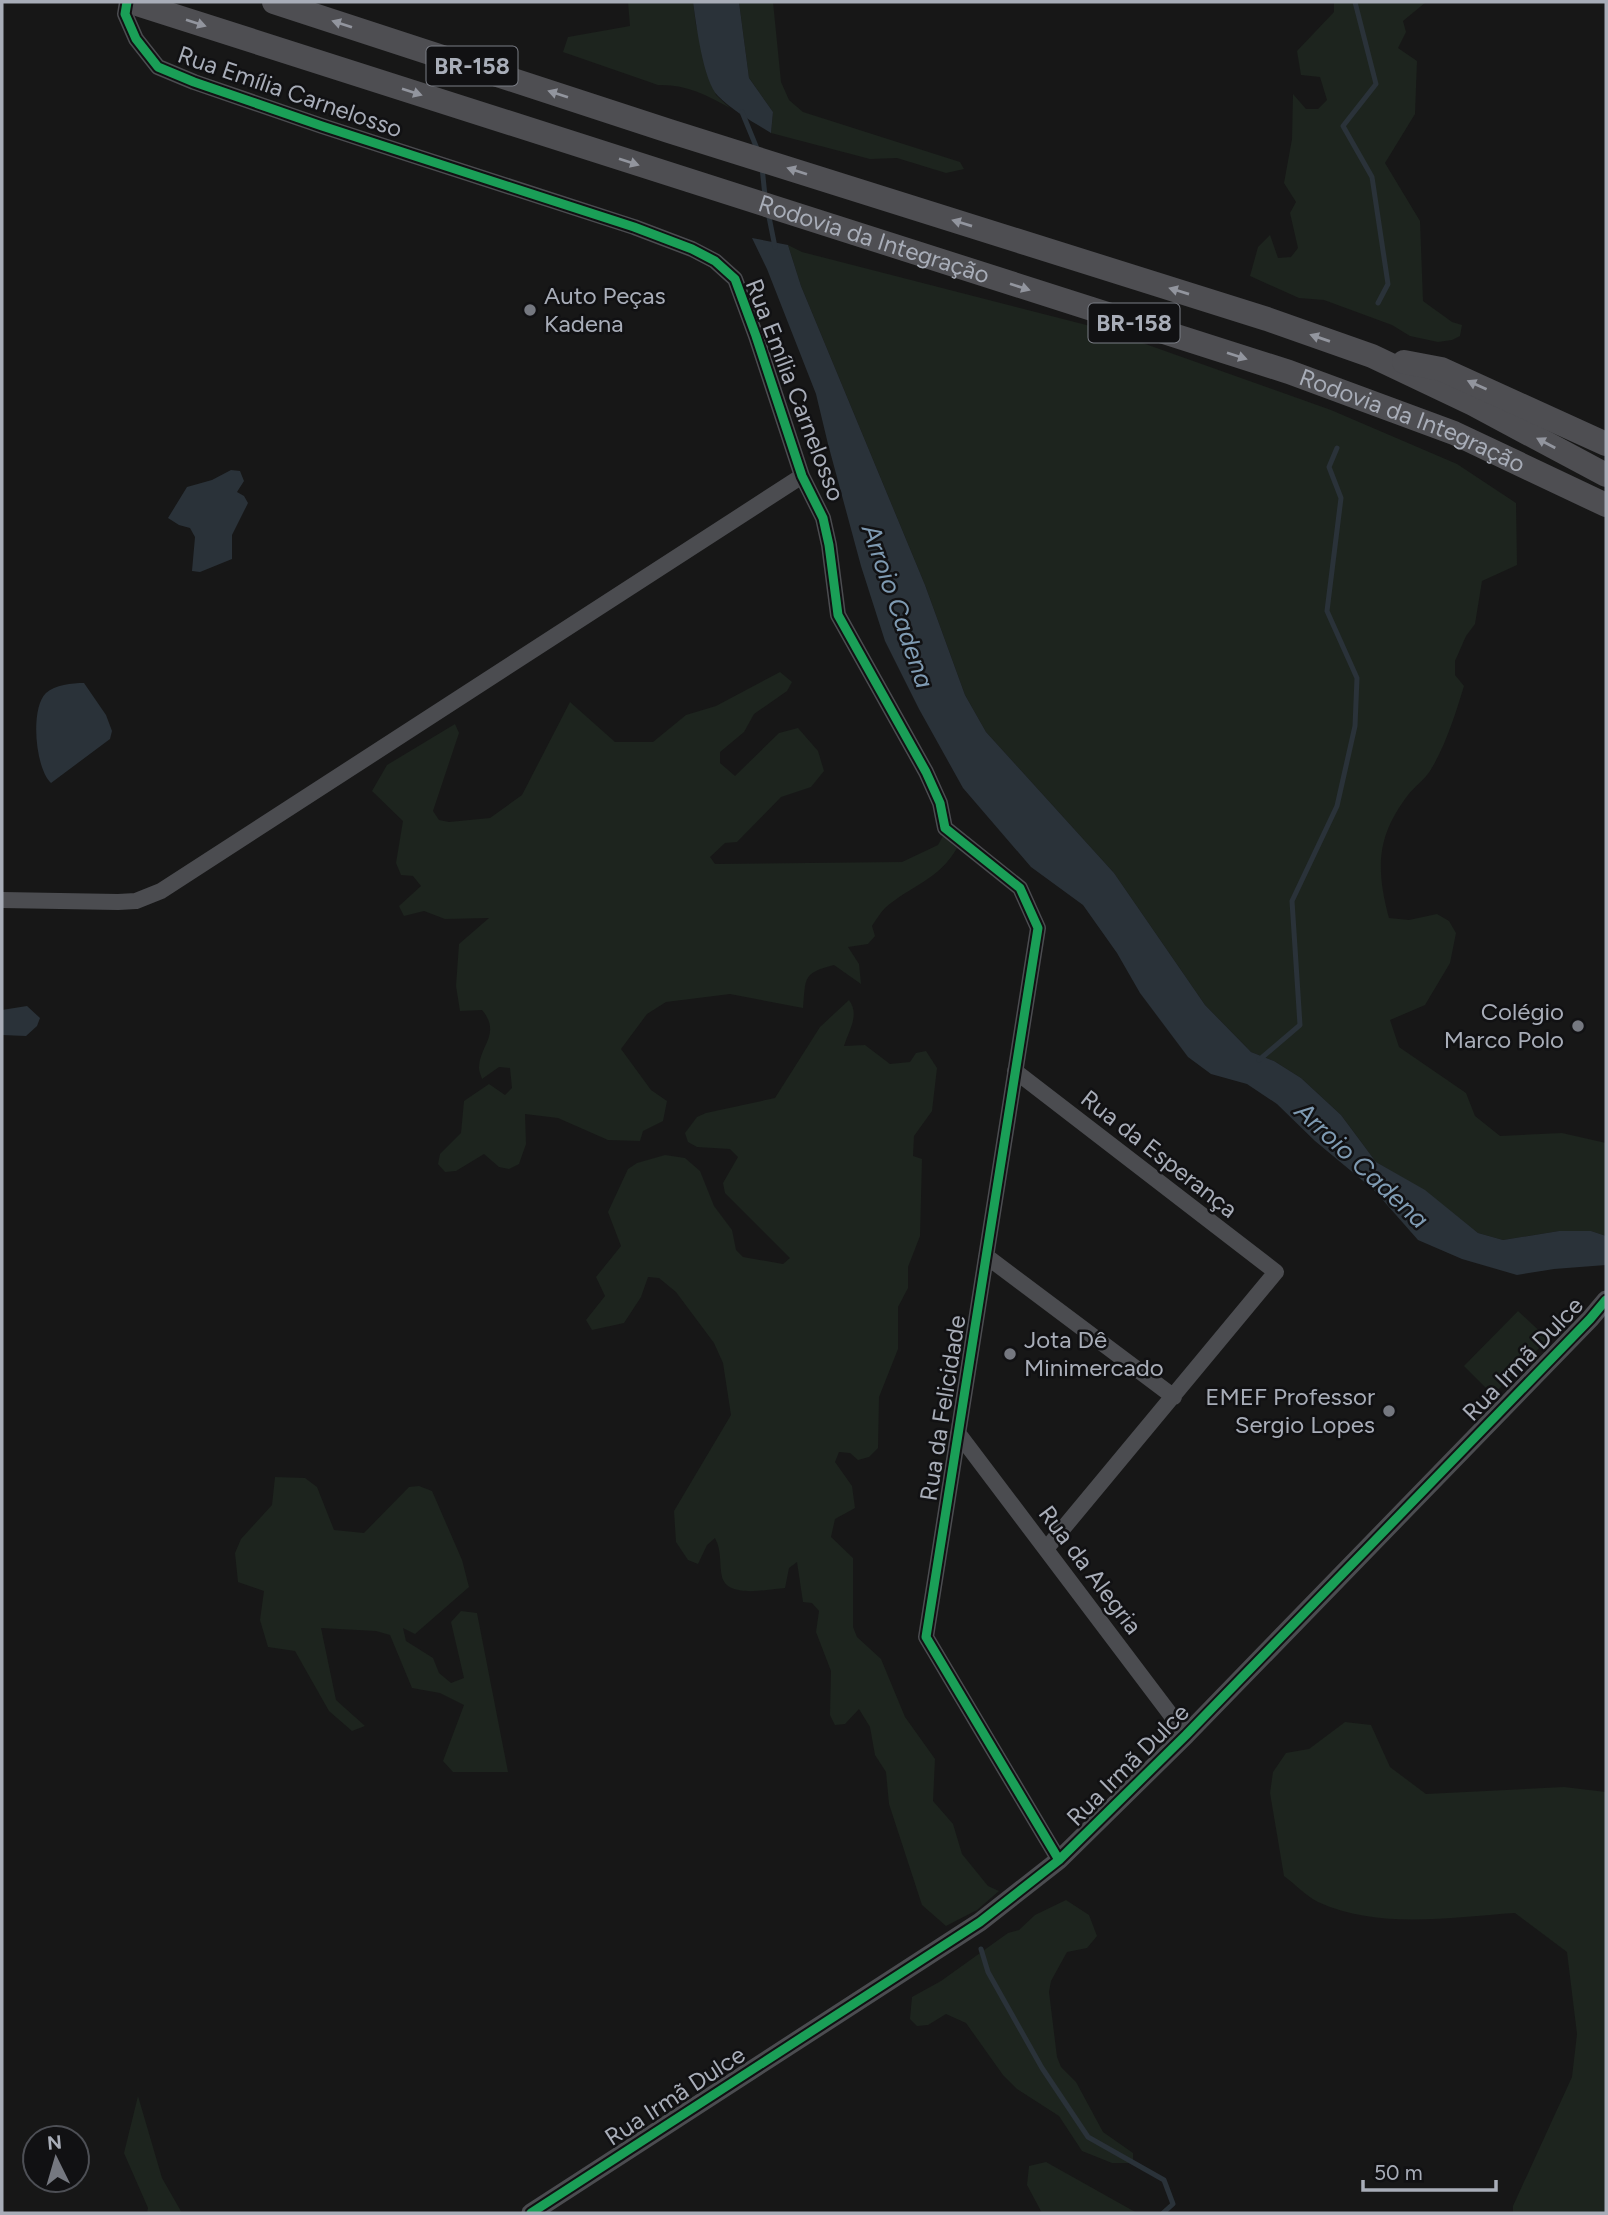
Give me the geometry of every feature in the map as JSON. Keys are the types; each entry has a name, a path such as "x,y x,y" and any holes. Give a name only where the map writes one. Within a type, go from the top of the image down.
{"highway":[{"name":"Rodovia da Integração","path":"129,2 1289,372 1454,433 1606,505"},
{"name":"Rodovia da Integração","path":"274,2 669,131 1267,319 1372,356 1473,404 1606,475"},
{"path":"1372,356 1441,369 1606,444"}],"street":[{"name":"Rua Emília Carnelosso","path":"129,2 125,14 136,39 158,67 322,126 634,227 692,249 715,261 734,279 756,335 802,476 823,518 838,615 926,772 940,803 945,828 1020,888 1038,928"},
{"path":"2,900 136,901 161,891 802,476"},
{"name":"Rua da Felicidade","path":"1038,928 926,1637 1059,1860"},
{"name":"Rua da Esperança","path":"1015,1071 1276,1272 1174,1396"},
{"path":"986,1256 1174,1396 1046,1549"},
{"name":"Rua Irmã Dulce","path":"531,2213 980,1922 1059,1860 1186,1735 1590,1320 1606,1300"},
{"name":"Rua da Alegria","path":"958,1433 1186,1735"}],"shaded area":[{"path":"628,2 693,2 696,25 716,95 730,108 696,91 658,85 563,52 568,37 630,26"},
{"path":"739,2 773,2 781,82 789,100 803,112 960,162 964,169 946,173 897,158 870,159 771,133 773,112 749,78"},
{"path":"1334,2 1426,2 1403,21 1406,32 1398,48 1417,61 1415,114 1385,163 1420,221 1423,301 1452,322 1462,325 1460,336 1452,340 1438,342 1410,336 1392,325 1324,300 1299,298 1250,276 1258,247 1270,235 1278,258 1291,257 1298,248 1290,213 1296,202 1284,183 1292,139 1293,94 1306,109 1318,109 1327,100 1320,77 1301,75 1297,51 1334,12"},
{"path":"788,245 802,252 1106,330 1331,410 1457,464 1516,503 1517,565 1482,581 1475,624 1466,636 1455,661 1455,675 1464,686 1450,730 1430,771 1397,810 1384,839 1381,869 1389,918 1409,920 1437,914 1449,921 1456,933 1450,963 1425,1005 1390,1020 1399,1047 1466,1093 1475,1116 1500,1136 1562,1133 1606,1143 1606,1236 1591,1231 1559,1231 1503,1240 1478,1233 1425,1191 1376,1162 1341,1115 1301,1078 1274,1061 1251,1052 1205,1005 1114,873 986,732 965,695 925,585 801,286"},
{"path":"780,672 792,682 787,691 754,714 744,732 720,752 720,763 735,776 779,733 798,728 818,751 824,771 811,787 781,797 737,842 725,843 710,857 715,864 902,862 938,845 943,836 957,848 950,859 933,875 885,908 872,926 875,936 868,944 848,947 859,964 861,984 834,965 816,971 808,978 803,1008 730,994 666,1002 647,1014 621,1049 651,1090 667,1101 663,1121 643,1131 640,1141 608,1140 558,1118 525,1114 526,1144 519,1164 509,1169 499,1167 484,1154 456,1171 445,1172 438,1164 440,1154 461,1133 464,1101 489,1084 505,1095 512,1088 510,1068 499,1067 482,1079 479,1069 490,1033 488,1018 482,1010 460,1011 456,986 459,944 489,918 445,919 424,911 404,916 399,906 421,886 413,876 401,875 396,863 403,821 372,791 387,765 455,724 459,733 433,811 439,820 449,822 490,818 522,795 570,702 615,742 653,742 686,715 716,706"},
{"path":"849,1000 854,1017 844,1046 865,1045 890,1064 910,1062 916,1053 926,1051 937,1068 932,1111 914,1136 913,1156 922,1159 920,1236 908,1267 908,1288 898,1307 898,1349 879,1397 878,1448 869,1457 858,1460 850,1453 839,1452 835,1462 852,1486 855,1508 835,1519 831,1537 853,1558 853,1627 857,1637 881,1659 905,1717 935,1759 933,1801 953,1824 962,1854 988,1886 999,1891 977,1910 946,1926 922,1905 889,1804 886,1772 875,1755 870,1727 859,1709 845,1724 835,1725 830,1715 831,1671 816,1632 819,1611 812,1603 803,1602 797,1562 789,1568 785,1588 740,1590 726,1584 722,1577 719,1548 715,1538 707,1545 698,1564 688,1560 676,1542 674,1511 731,1415 723,1363 714,1343 676,1292 659,1278 648,1277 641,1297 624,1323 592,1330 586,1320 605,1296 596,1277 621,1246 608,1212 628,1169 637,1163 665,1155 685,1158 700,1171 714,1206 732,1230 736,1250 743,1257 783,1264 790,1258 725,1193 723,1183 738,1157 730,1149 697,1147 688,1142 685,1133 697,1117 706,1113 775,1098 820,1027"},
{"path":"1518,1311 1548,1339 1493,1395 1464,1366"},
{"path":"275,1477 305,1478 317,1487 334,1530 364,1533 409,1487 419,1486 432,1491 462,1560 469,1587 415,1634 403,1628 406,1641 433,1658 439,1673 451,1683 464,1678 451,1622 461,1611 477,1613 508,1772 453,1772 443,1761 464,1705 440,1693 412,1688 390,1635 376,1631 321,1628 336,1700 365,1726 352,1731 329,1711 295,1651 268,1647 260,1620 264,1591 238,1582 235,1553 241,1539 272,1505"},
{"path":"1345,1722 1371,1725 1390,1767 1426,1794 1564,1787 1606,1792 1606,2213 1513,2213 1513,2206 1572,2077 1577,2034 1567,1952 1515,1913 1441,1919 1366,1916 1318,1902 1284,1876 1270,1793 1273,1772 1286,1753 1309,1749"},
{"path":"1066,1900 1089,1915 1097,1936 1087,1948 1067,1952 1051,1981 1049,1992 1057,2057 1061,2067 1076,2082 1103,2132 1133,2153 1133,2163 1112,2163 1082,2151 1059,2116 1017,2089 1003,2075 966,2023 946,2014 928,2025 917,2026 910,2019 912,1997 941,1981 1008,1933 1019,1930 1035,1915"},
{"path":"138,2096 162,2178 182,2213 147,2213 148,2208 124,2153"},
{"path":"1046,2162 1137,2213 1042,2213 1027,2185 1029,2166"}],"water":[{"path":"693,2 739,2 749,78 773,112 771,133 730,107 713,89 701,51"},
{"name":"Arroio Cadena","path":"752,238 788,245 801,286 925,585 965,695 986,732 1114,873 1205,1005 1251,1052 1274,1061 1301,1078 1341,1115 1376,1162 1425,1190 1478,1233 1503,1240 1559,1231 1591,1231 1606,1236 1606,1265 1517,1275 1462,1259 1418,1240 1374,1190 1315,1141 1277,1104 1247,1084 1211,1074 1188,1057 1140,993 1117,953 1083,905 1031,867 963,788 885,641 861,566 816,394 767,269"},
{"path":"231,470 240,471 244,481 237,492 244,496 248,503 232,535 232,559 200,572 192,571 195,537 190,528 168,518 187,487 212,480"},
{"path":"84,683 106,715 112,731 110,739 51,783 41,765 36,738 41,701 46,693 54,688"},
{"path":"27,1006 40,1018 37,1026 26,1036 2,1035 2,1010"}],"waterway":[{"name":"Arroio Cadena","path":"1355,2 1376,84 1343,126 1372,177 1388,284 1378,303"},
{"name":"Arroio Cadena","path":"742,112 758,151"},
{"name":"Arroio Cadena","path":"762,167 765,196"},
{"name":"Arroio Cadena","path":"768,212 775,247"},
{"name":"Arroio Cadena","path":"1259,1060 1300,1025 1292,901 1337,806 1355,726 1357,678 1327,611 1341,498 1329,467 1337,448"},
{"path":"981,1949 988,1972 1042,2068 1088,2137 1164,2180 1173,2204 1163,2213"}],"cycle path":[{"path":"127,2 125,14 136,39 158,67 322,126 634,227 692,249 715,261 735,279 802,476 823,518 838,615 926,772 940,803 945,828 1020,888 1038,928 926,1637 1059,1860"},
{"path":"531,2213 980,1922 1059,1860 1186,1735 1606,1300"}],"place":[{"name":"Auto Peças Kadena","path":"530,310"},
{"name":"Colégio Marco Polo","path":"1578,1026"},
{"name":"Jota Dê Minimercado","path":"1010,1354"},
{"name":"EMEF Professor Sergio Lopes","path":"1389,1411"}]}
